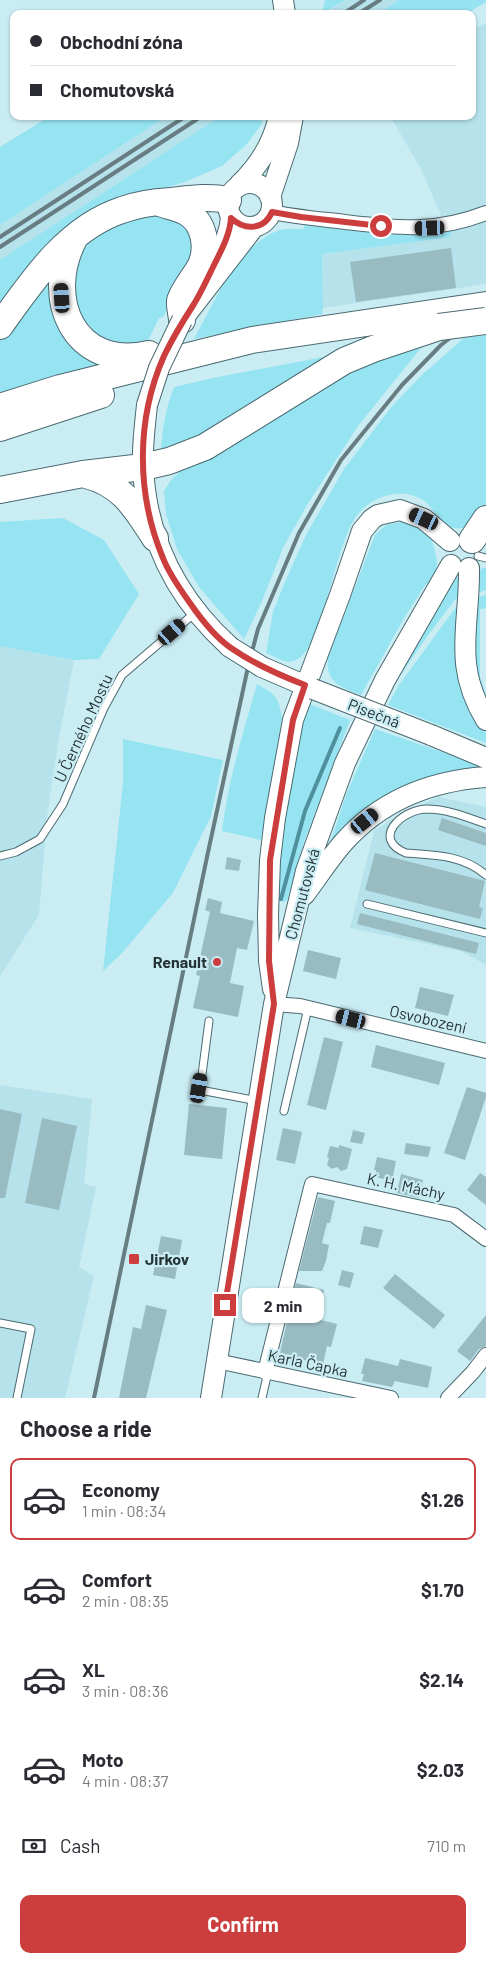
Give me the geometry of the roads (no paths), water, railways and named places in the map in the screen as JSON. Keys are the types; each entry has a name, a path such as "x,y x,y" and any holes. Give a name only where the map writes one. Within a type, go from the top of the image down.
{"highway":[{"path":"0,326 48,262 87,227 120,210 156,202 201,198 233,201"},
{"path":"156,202 186,212 200,227 204,241 204,256 201,265 180,301 188,312"},
{"path":"75,237 64,263 62,275 64,309 73,328 88,343 114,356 132,358 187,345 252,340 441,319 486,321"},
{"path":"0,428 65,405 130,386 234,360 441,319 486,306"},
{"path":"0,490 83,474 143,467 169,461 205,447 344,361 441,319"},
{"path":"0,407 60,388 252,340"},
{"path":"83,474 96,477 115,486 132,502 156,538"}],"street":[{"path":"233,201 270,145 278,120"},
{"path":"188,312 254,227 266,222 288,143 292,120"},
{"path":"188,312 224,246 231,226 233,201 245,183 257,184 263,187 271,204 301,217 400,229 430,228 486,214"},
{"path":"233,201 241,225 254,227"},
{"name":"Písečná","path":"188,312 159,368 147,405 143,440 143,467 148,503 163,560 196,612 230,647 262,667 486,758"},
{"path":"274,1004 269,961 270,860 293,720 309,687 362,531 372,519 392,511 408,512 424,519 470,550 470,596 465,626 465,658 471,688 486,720"},
{"name":"Chomutovská","path":"211,1398 274,1004 297,905 319,833 345,763 385,680 470,550"},
{"path":"297,905 342,844 377,812 396,800 421,790 456,780 486,777"},
{"name":"Osvobození","path":"274,1004 304,1007 486,1051"},
{"name":"K. H. Máchy","path":"266,1372 312,1184 454,1215 486,1240"},
{"path":"448,1398 473,1372 486,1355"},
{"name":"Karla Čapka","path":"217,1361 391,1398"}],"lane":[{"name":"U Černého Mostu","path":"0,856 16,852 40,839 63,804 104,708 122,676 196,612"},
{"path":"486,824 448,812 424,809 403,817 394,824 390,836 394,846 406,853 452,857 464,861 486,875"},
{"path":"367,904 486,933"},
{"path":"284,1111 304,1007"},
{"path":"209,1021 200,1090 258,1102"},
{"path":"0,1323 31,1329 17,1398"},
{"path":"262,1398 266,1372"}],"waterway":[{"path":"281,899 305,811 340,728"}],"railway":[{"path":"349,10 364,0"},
{"path":"364,10 380,0"},
{"path":"0,237 180,120"},
{"path":"0,247 196,120"},
{"path":"94,1398 207,857 258,629 299,533 341,460 402,385 441,345 486,310"}],"place":[{"name":"Renault","path":"217,962"},
{"name":"Jirkov","path":"134,1259"}]}
